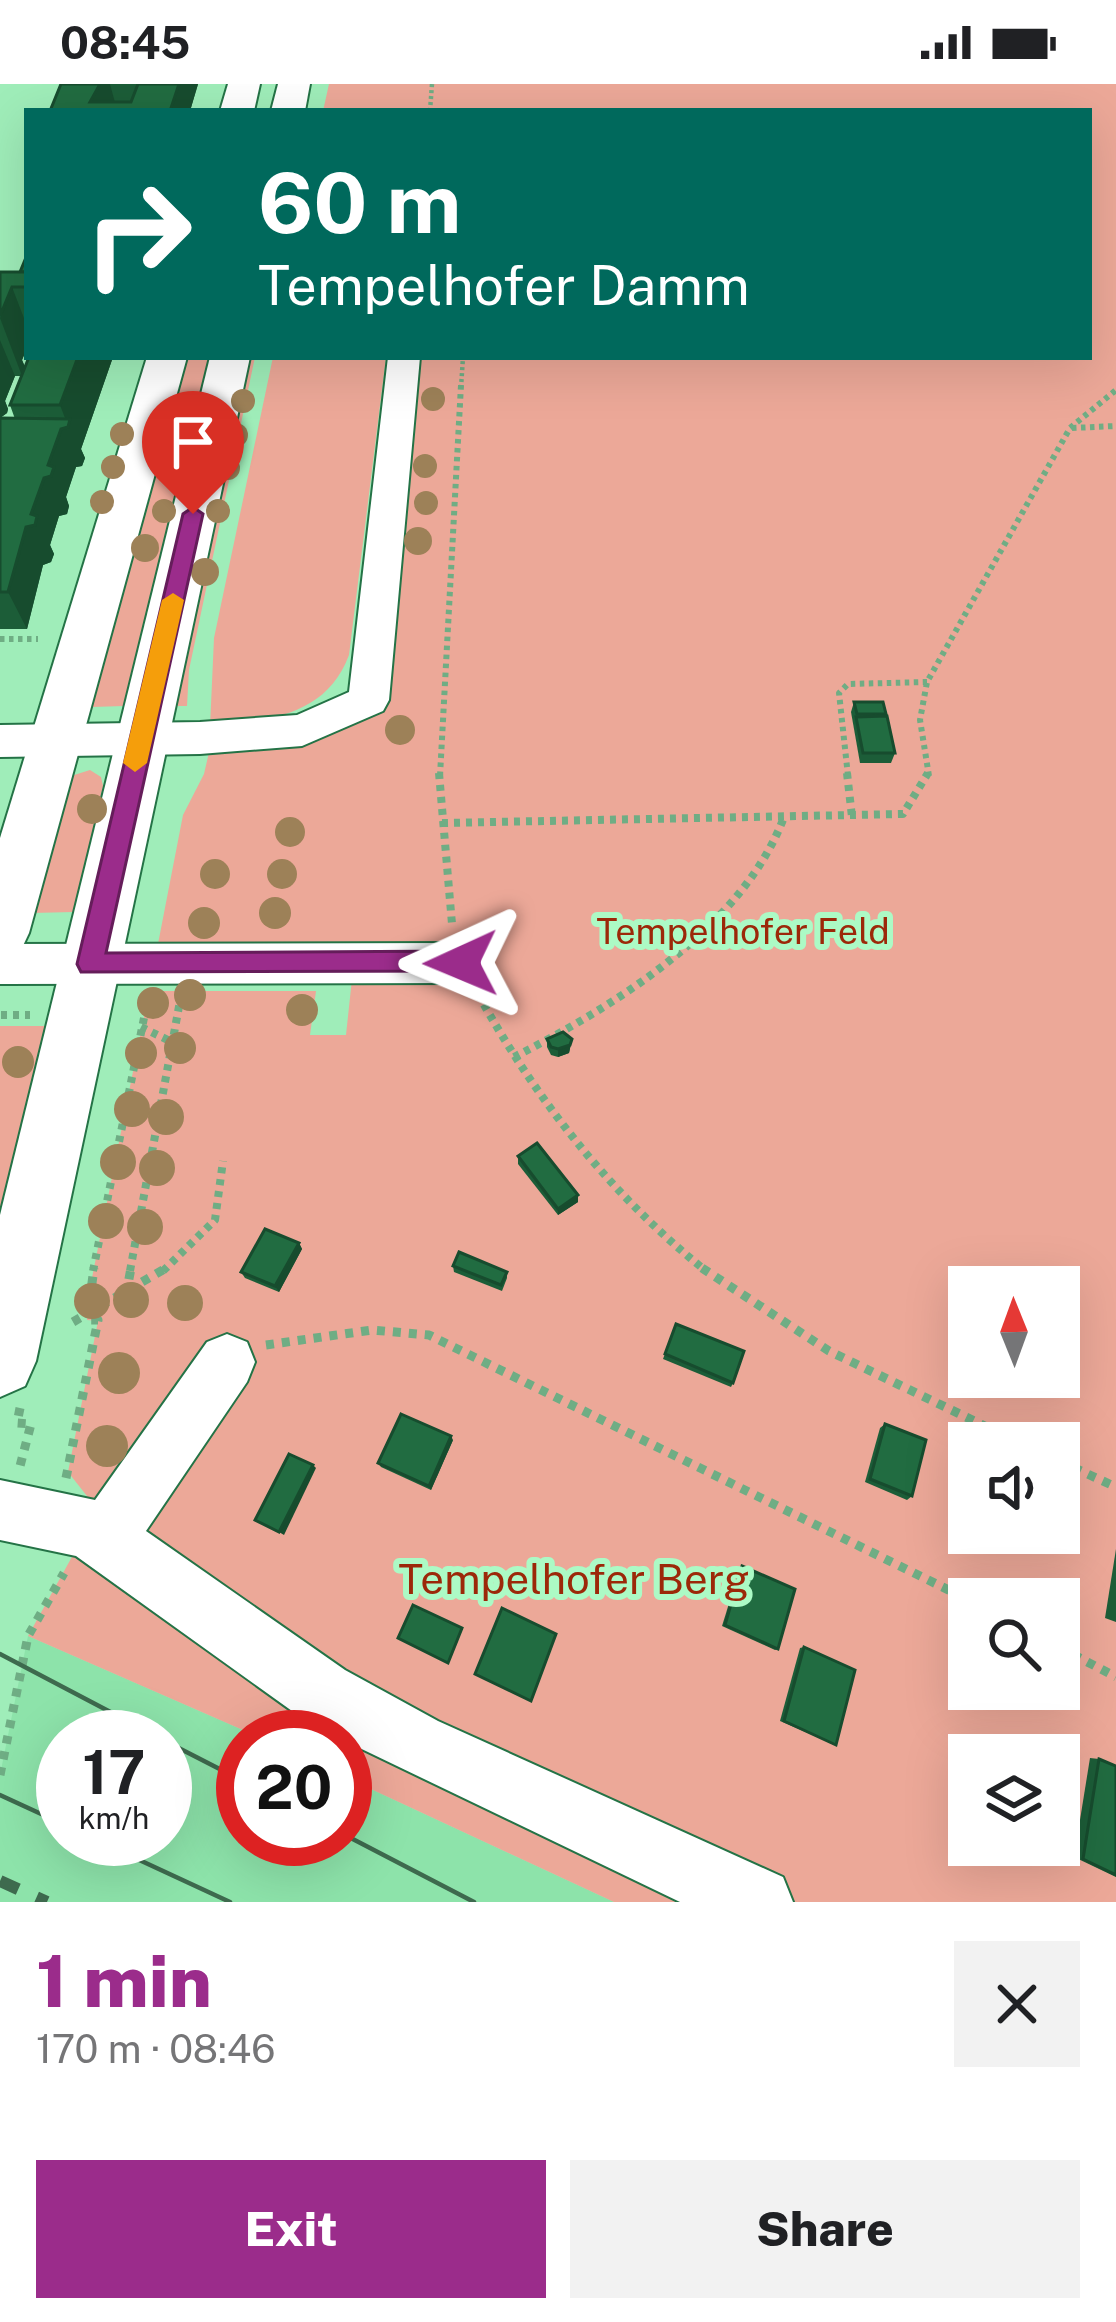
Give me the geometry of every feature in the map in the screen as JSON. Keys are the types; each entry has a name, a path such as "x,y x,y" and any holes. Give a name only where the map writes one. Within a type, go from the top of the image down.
{"main road":[{"path":"0,933 18,811 58,740 166,360"},
{"path":"11,1381 90,964 229,360"}],"street":[{"path":"0,741 302,730 369,700 404,360"},
{"path":"0,964 461,963"},
{"path":"97,1532 226,1362"},
{"path":"4,1488 97,1532 322,1694 415,1744 758,1902"}],"path":[{"path":"463,360 440,768 452,926 461,963 514,1057 585,1153 646,1219 766,1314 835,1354 976,1422"},
{"path":"442,823 903,814 926,789 930,767 920,706 927,682 1070,428 1116,389"},
{"path":"1070,428 1116,426"},
{"path":"0,640 38,639"},
{"path":"852,817 839,693 848,684 927,682"},
{"path":"514,1057 574,1027 714,925 771,852 784,818"},
{"path":"0,1775 28,1636 97,1532 98,1510 80,1502 61,1502 98,1320 87,1319 87,1315 138,1027 149,991"},
{"path":"126,1294 182,991 166,991"},
{"path":"138,1027 172,1042 193,1042"},
{"path":"73,1322 157,1277 215,1220 223,1161"},
{"path":"226,1362 280,1340 372,1330 429,1335 948,1590"},
{"path":"4,1488 22,1466 31,1424 17,1423 11,1381"},
{"path":"1080,1471 1116,1487"},
{"path":"1080,1658 1116,1677"}],"shaded area":[{"path":"28,1636 216,1718 216,1866 372,1866 372,1790 614,1902 0,1902 0,1775"}],"green space":[{"path":"329,84 1116,84 1116,1902 614,1902 372,1790 372,1710 216,1710 216,1718 28,1636 98,1510 68,1472 98,1321 87,1320 88,1298 149,991 316,991 310,1035 346,1035 352,979 157,949 183,815 204,774 210,748 377,712 416,360 1092,360 1092,108 324,108"},
{"path":"184,360 210,360 124,706 92,707"},
{"path":"247,360 254,360 189,670 187,706 171,706"},
{"path":"272,360 386,360 349,655 339,676 326,691 292,712 210,727 214,638"},
{"path":"90,770 101,777 103,786 74,912 31,913 71,776"},
{"path":"0,1026 46,1026 0,1226"}],"building":[{"path":"61,84 100,84 90,102 131,102 138,84 179,84 171,108 51,108"},
{"path":"0,272 24,272 24,287 12,287 0,316"},
{"path":"28,360 77,360 60,405 10,405"},
{"path":"0,418 70,419 68,427 61,429 48,465 54,467 51,476 44,478 31,514 37,516 35,525 26,527 8,592 0,592"},
{"path":"854,702 883,702 886,714 857,714"},
{"path":"887,716 895,753 863,753 856,717"},
{"path":"563,1032 572,1039 570,1045 551,1047 547,1039"},
{"path":"537,1143 578,1195 558,1209 518,1156"},
{"path":"265,1229 299,1243 275,1286 241,1272"},
{"path":"459,1252 507,1272 501,1285 453,1266"},
{"path":"676,1324 744,1351 733,1383 665,1354"},
{"path":"401,1414 451,1436 429,1486 378,1463"},
{"path":"885,1424 926,1440 912,1496 870,1479"},
{"path":"289,1454 313,1465 279,1532 255,1520"},
{"path":"742,1566 795,1589 778,1649 725,1625"},
{"path":"413,1605 462,1628 448,1663 398,1638"},
{"path":"502,1608 556,1634 531,1701 475,1674"},
{"path":"804,1647 855,1670 836,1745 784,1721"},
{"path":"1099,1759 1116,1766 1116,1875 1083,1859"}],"tram line":[{"path":"0,1654 107,1710"},
{"path":"192,1755 216,1767"},
{"path":"0,1795 36,1812"},
{"path":"372,1849 474,1902"},
{"path":"152,1866 230,1902"}],"railway":[{"path":"0,1881 47,1902"}],"slow traffic":[{"path":"135,763 173,600"}],"route":[{"path":"193,514 90,964 461,963"}],"park label":[{"name":"Tempelhofer Feld","path":"743,931"},
{"name":"Tempelhofer Berg","path":"574,1578"}]}
